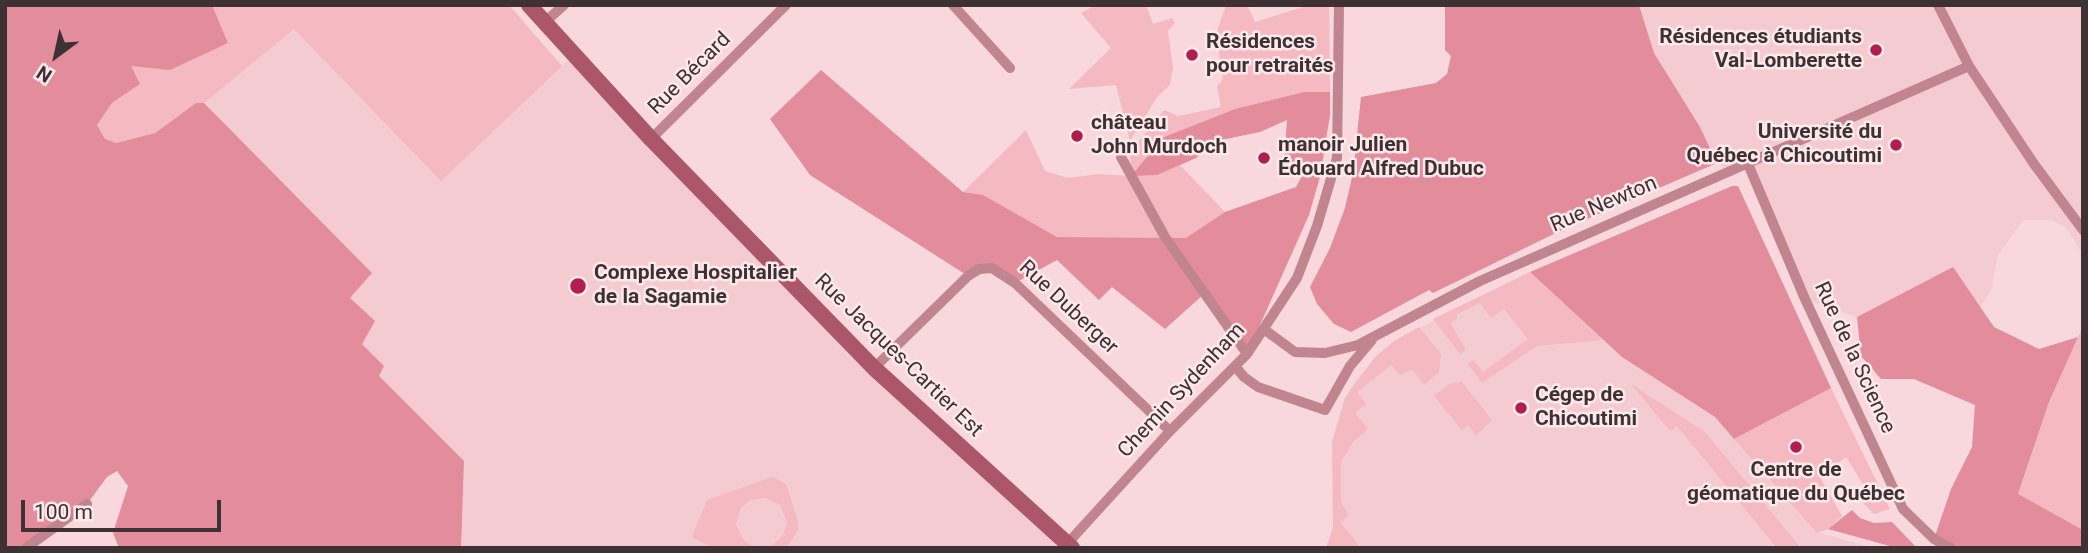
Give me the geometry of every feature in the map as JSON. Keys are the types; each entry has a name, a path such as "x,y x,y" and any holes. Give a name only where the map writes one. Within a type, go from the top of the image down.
{"main road":[{"name":"Rue Jacques-Cartier Est","path":"528,5 651,139 874,368 1070,546"}],"street":[{"path":"545,22 564,5"},
{"name":"Rue Bécard","path":"651,139 786,5"},
{"path":"953,5 1010,68"},
{"name":"Chemin Sydenham","path":"1070,546 1170,431 1247,354 1297,278 1317,226 1337,158 1339,5"},
{"path":"1938,5 1969,66 2034,164 2083,230"},
{"name":"Rue Newton","path":"1265,330 1295,352 1325,353 1374,338 1480,281 1969,66"},
{"path":"1121,157 1165,237 1247,354"},
{"name":"Rue de la Science","path":"1748,164 1805,299 1903,509 1934,539 1951,548"},
{"name":"Rue Duberger","path":"874,368 968,276 979,269 992,268 1015,283 1170,431"},
{"name":"Rue Newton","path":"1235,366 1258,387 1325,410 1350,366 1374,338"},
{"path":"26,548 87,504"}],"shaded area":[{"path":"5,5 212,5 228,43 170,70 131,66 140,84 112,103 97,125 105,139 116,143 155,133 196,103 204,103 372,273 350,298 375,321 362,344 384,366 379,376 464,461 461,548 119,548 113,533 128,486 117,471 107,477 87,504 24,548 5,548"},
{"path":"212,5 509,5 562,66 441,181 294,29 204,103 196,103 155,133 115,143 105,139 97,125 112,103 140,84 130,66 228,43"},
{"path":"1096,5 1146,5 1153,24 1172,18 1175,23 1168,31 1173,67 1170,85 1157,97 1130,141 1116,85 1069,89 1111,48 1081,13"},
{"path":"1226,5 1247,5 1255,22 1309,5 1329,5 1330,92 1304,92 1235,109 1164,137 1157,175 1180,165 1225,212 1187,238 1057,237 983,195 963,192 1026,130 1045,171 1068,178 1099,174 1131,176 1130,152 1164,110 1178,116 1221,107 1217,86 1223,80 1216,34"},
{"path":"1445,5 1639,5 1654,53 1700,127 1717,163 1564,229 1433,293 1429,290 1351,332 1334,324 1317,304 1310,287 1330,248 1345,208 1353,173 1361,97 1436,83 1447,74 1451,56 1445,50"},
{"name":"Université du Québec à Chicoutimi","path":"1639,5 2083,5 2083,255 2066,227 2051,220 2023,220 1998,255 1991,290 1980,308 1953,267 1857,317 1805,299 1748,165 1731,171 1717,163 1700,127 1654,53"},
{"name":"Complexe Hospitalier de la Sagamie","path":"294,28 441,180 574,54 874,368 1072,548 461,548 464,461 378,376 384,366 362,344 350,298 372,273 204,103"},
{"path":"821,70 963,192 983,195 1057,237 1186,238 1225,212 1296,187 1302,176 1284,162 1287,120 1260,132 1216,141 1196,158 1157,175 1131,176 1164,137 1235,109 1304,92 1330,92 1330,115 1320,177 1309,215 1247,354 1204,294 1165,329 1112,287 1099,300 1057,260 1015,283 992,268 968,276 810,175 770,119"},
{"path":"1732,186 1738,186 1831,388 1734,439 1715,417 1622,357 1530,272"},
{"path":"1953,267 1994,327 2039,349 2078,337 2049,402 2018,494 2083,530 2083,548 1951,548 1934,539 1951,489 1972,447 1975,405 1914,379 1881,379 1861,356 1857,317"},
{"name":"Cégep de Chicoutimi","path":"1530,272 1622,357 1715,417 1817,532 1874,548 1326,548 1333,528 1332,442 1345,398 1357,378 1394,341"},
{"path":"1530,272 1603,340 1537,346 1482,383 1468,364 1474,360 1483,372 1528,339 1504,309 1491,318 1480,303 1457,314 1457,319 1450,323 1466,350 1460,354 1433,319"},
{"path":"2083,326 2083,530 2018,495 2049,402"},
{"path":"1419,327 1441,354 1439,372 1424,385 1413,370 1400,375 1391,365 1357,392 1366,404 1355,413 1368,429 1353,442 1341,462 1341,502 1349,515 1340,522 1361,548 1326,548 1333,528 1332,442 1345,398 1375,357 1394,341"},
{"path":"1462,382 1492,420 1476,435 1468,425 1462,430 1434,396 1449,384"},
{"path":"1631,384 1705,432 1801,548 1777,548 1677,426 1670,431"},
{"path":"1831,388 1890,509 1874,514 1863,503 1871,497 1846,457 1820,477 1842,516 1828,529 1817,533 1734,439"},
{"path":"772,477 786,484 798,530 786,548 757,548 713,548 692,537 707,500","holes":["766,498 780,505 787,522 783,535 773,545 757,548 743,540 736,524 740,509 750,500"]},
{"path":"1852,510 1860,518 1874,523 1892,522 1917,548 1897,548 1828,529"}],"place":[{"name":"Résidences étudiants Val-Lomberette","path":"1876,50"},
{"name":"Résidences pour retraités","path":"1192,55"},
{"name":"château John Murdoch","path":"1077,136"},
{"name":"Université du Québec à Chicoutimi","path":"1896,145"},
{"name":"manoir Julien Édouard Alfred Dubuc","path":"1264,158"},
{"name":"Complexe Hospitalier de la Sagamie","path":"578,286"},
{"name":"Cégep de Chicoutimi","path":"1521,408"},
{"name":"Centre de géomatique du Québec","path":"1796,447"}]}
